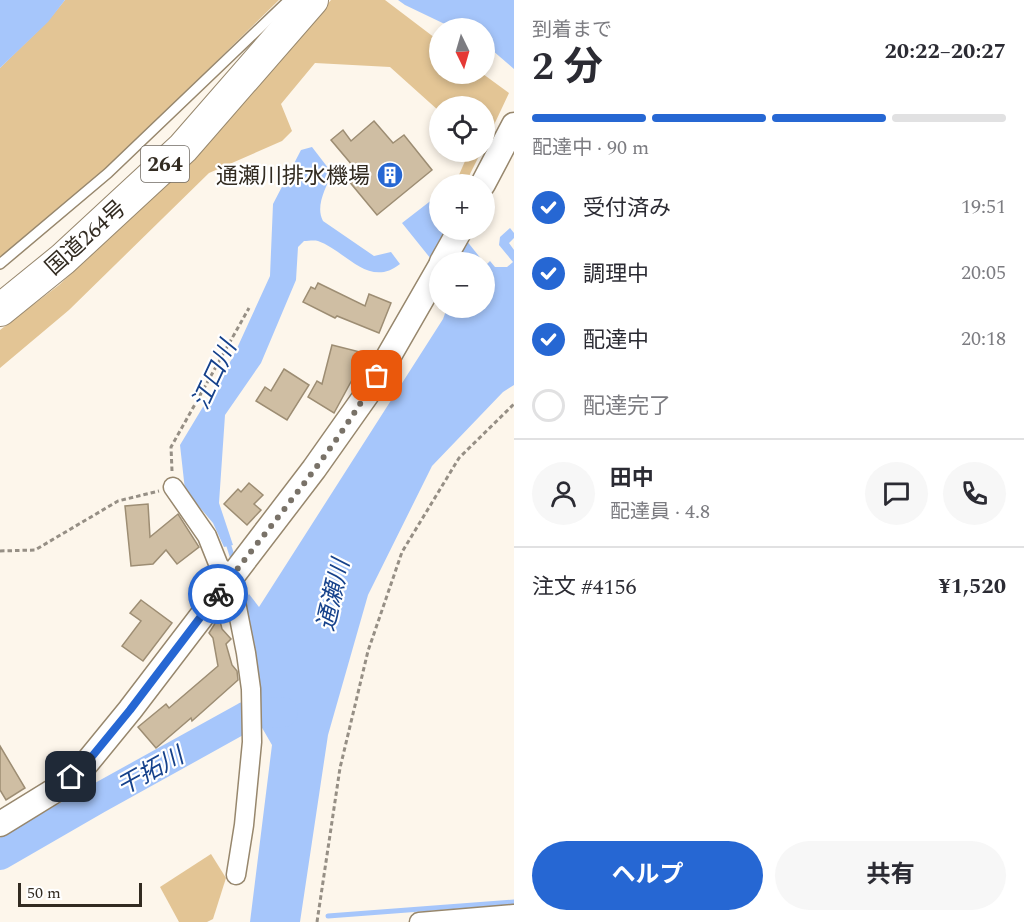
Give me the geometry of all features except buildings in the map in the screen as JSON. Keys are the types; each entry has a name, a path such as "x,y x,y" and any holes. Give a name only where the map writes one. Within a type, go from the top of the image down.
{"highway":[{"name":"国道264号","path":"0,310 63,260 183,148 312,0"}],"street":[{"path":"489,174 512,135"},
{"path":"0,824 57,789 85,765 130,710 314,469 367,394 429,285"},
{"path":"173,487 207,536 219,566 236,570"},
{"path":"236,570 251,689 252,742 244,825 236,875"},
{"path":"419,922 514,914"}],"lane":[{"path":"0,264 108,172 289,0"}],"path":[{"path":"0,551 35,550 118,501 173,487 171,447 249,308"},
{"path":"317,922 340,768 368,651 402,552 459,458 514,404"}],"shaded area":[{"path":"65,0 279,0 106,170 0,258 0,68 47,22"},
{"path":"331,0 385,0 429,33 429,84 495,83 509,93 495,123 495,96 429,96 429,102 390,67 315,63 281,104 292,131 282,141 209,173 69,310 0,368 0,330 59,285 188,165"},
{"path":"465,162 476,162 470,174 459,174"},
{"path":"211,854 226,878 213,919 207,922 179,922 160,887"}],"water":[{"path":"0,0 65,0 48,22 0,68"},
{"path":"398,0 514,0 514,69 495,53 495,18 432,18"},
{"path":"312,147 332,173 321,203 323,221 374,256 391,252 400,264 389,271 378,272 358,266 318,241 304,241 298,247 296,280 261,363 225,415 219,503 233,545 224,547 213,523 185,490 180,445 233,357 270,276 273,204 301,150"},
{"path":"429,202 429,240 466,240 476,252 429,252 429,257 402,223"},
{"name":"通瀬川","path":"510,228 514,233 514,238 509,243 514,250 514,385 503,392 432,466 368,595 328,735 300,922 250,922 272,745 261,726 257,697 259,678 238,609 249,594 259,607 443,319 495,318 495,267 507,267 513,262 499,245 500,237"}],"waterway":[{"name":"江口川","path":"227,540 234,562"},
{"name":"干拓川","path":"0,855 245,717 259,713 283,712"},
{"path":"328,916 514,902"}],"way so far":[{"path":"218,594 314,469 367,394 377,376"}],"place":[{"name":"通瀬川排水機場","path":"390,175"}],"route":[{"path":"71,777 85,765 130,710 218,594"}]}
